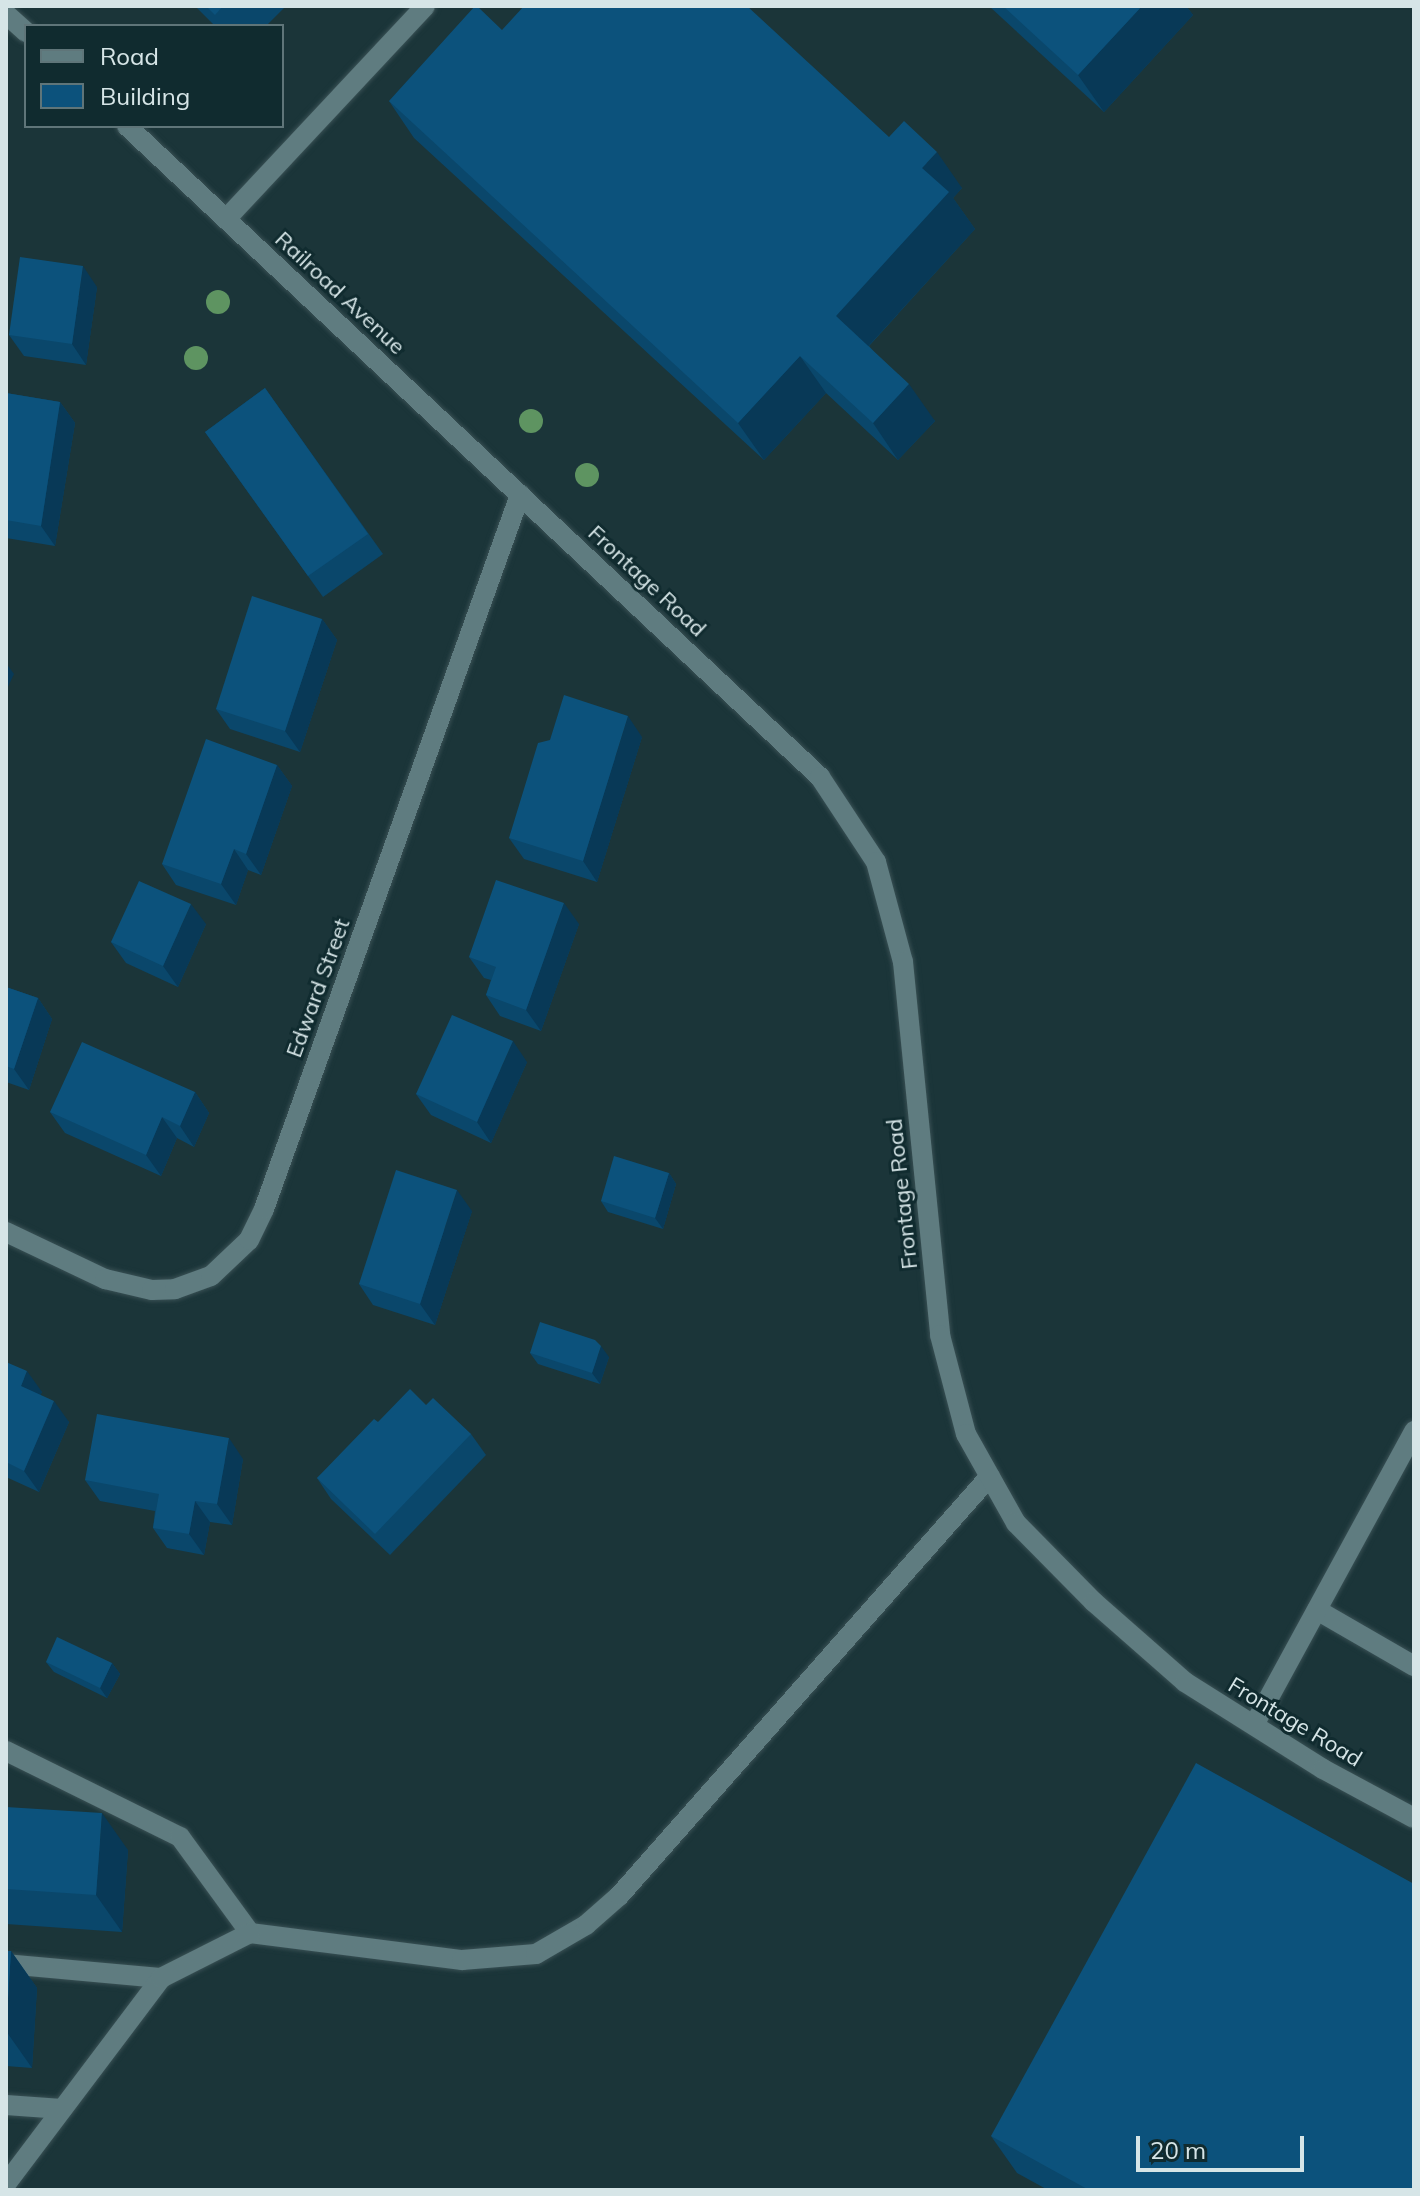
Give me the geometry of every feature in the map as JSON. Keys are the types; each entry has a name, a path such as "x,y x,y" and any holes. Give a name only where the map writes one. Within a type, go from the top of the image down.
{"street":[{"path":"226,219 425,6"},
{"path":"6,14 24,30"},
{"name":"Railroad Avenue","path":"129,128 520,495"},
{"name":"Edward Street","path":"6,1232 105,1279 152,1290 175,1289 211,1276 249,1240 269,1194 520,495"},
{"name":"Frontage Road","path":"520,495 820,777 876,862 903,962 940,1335 966,1434 1016,1523 1094,1602 1185,1682 1323,1769 1414,1818"},
{"path":"1254,1725 1414,1431"},
{"path":"6,2184 161,1978 250,1933 462,1960 536,1954 586,1925 619,1896 990,1476"},
{"path":"1317,1610 1414,1666"},
{"path":"6,1751 180,1837 250,1933"},
{"path":"6,1964 161,1978"},
{"path":"6,2105 62,2109"}],"building":[{"path":"206,6 223,6 215,15"},
{"path":"475,6 502,30 524,6 747,6 889,137 904,121 937,152 922,168 949,192 836,316 909,384 873,423 800,356 738,423 389,101"},
{"path":"1003,6 1142,6 1078,75"},
{"path":"20,257 83,266 72,344 9,335"},
{"path":"265,388 368,534 308,576 205,432"},
{"path":"6,393 60,402 41,526 6,520"},
{"path":"252,596 322,619 285,731 216,709"},
{"path":"564,695 628,716 583,861 509,838 538,743 550,740"},
{"path":"206,739 277,765 246,854 234,849 221,884 162,864"},
{"path":"496,880 564,903 526,1010 486,995 496,967 469,957"},
{"path":"139,881 191,904 163,966 111,942"},
{"path":"6,987 38,998 14,1069 6,1066"},
{"path":"452,1015 513,1041 477,1122 416,1094"},
{"path":"82,1042 195,1092 180,1126 162,1117 146,1155 50,1112"},
{"path":"614,1156 669,1173 655,1218 601,1201"},
{"path":"396,1170 457,1190 420,1304 359,1284"},
{"path":"540,1322 595,1340 601,1346 592,1373 530,1353"},
{"path":"6,1362 27,1371 21,1386 54,1401 24,1471 6,1462"},
{"path":"410,1389 426,1405 433,1398 471,1434 375,1534 317,1478 374,1419 378,1422"},
{"path":"97,1414 229,1438 217,1504 195,1501 189,1534 153,1528 159,1494 85,1480"},
{"path":"57,1637 112,1663 100,1688 46,1662"},
{"path":"1196,1763 1414,1884 1414,2190 1089,2190 991,2136"},
{"path":"6,1807 102,1813 96,1895 6,1889"},
{"path":"6,1951 11,1951 6,2031"}]}
